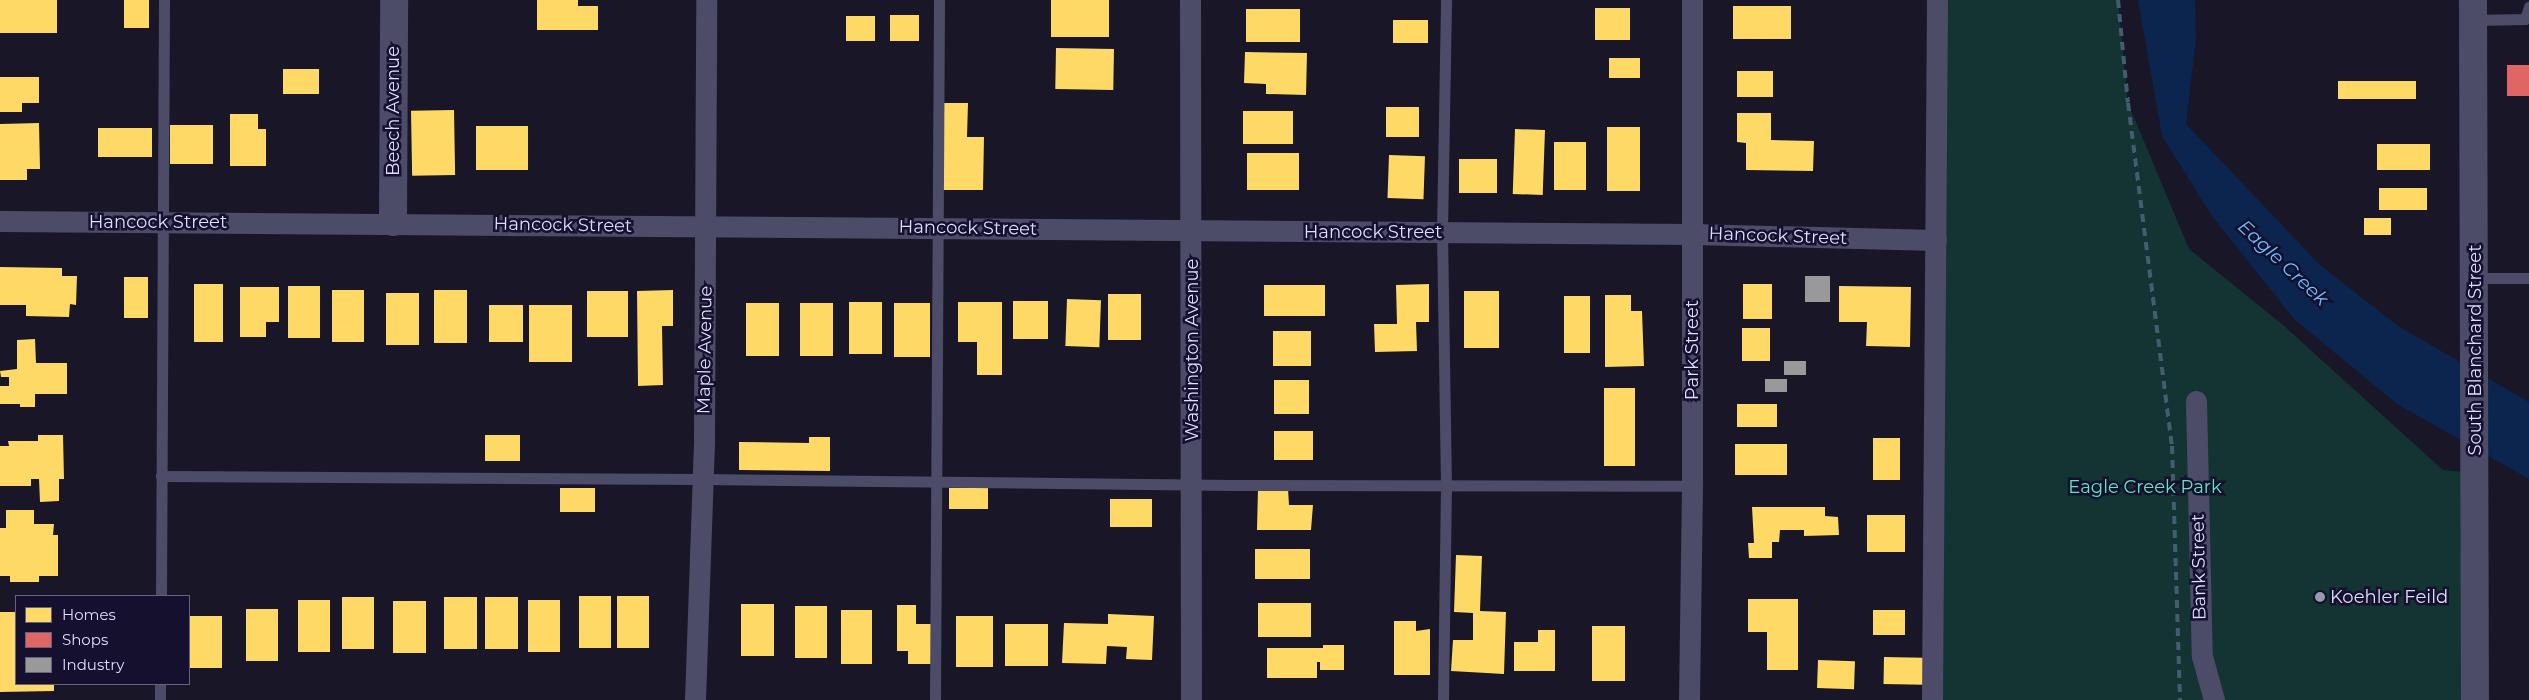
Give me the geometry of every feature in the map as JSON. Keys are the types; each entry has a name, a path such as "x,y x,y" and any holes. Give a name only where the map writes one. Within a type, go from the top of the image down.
{"street":[{"name":"Beech Avenue","path":"393,222 394,0"},
{"name":"Maple Avenue","path":"695,700 702,479 706,226 706,0"},
{"name":"Washington Avenue","path":"1190,0 1192,231 1191,700"},
{"name":"Park Street","path":"1689,700 1692,486 1692,0"},
{"path":"1932,700 1937,0"},
{"name":"South Blanchard Street","path":"2474,10 2475,700"},
{"name":"Hancock Street","path":"0,221 393,222 1192,231 1692,234 1936,240"},
{"name":"Bank Street","path":"2196,401 2202,656 2214,700"}],"lane":[{"path":"160,595 161,222 164,0"},
{"path":"935,700 939,0"},
{"path":"1443,700 1446,486 1442,232 1446,0"},
{"path":"2474,10 2525,18 2529,7"},
{"path":"2474,278 2529,278"},
{"path":"161,476 702,479 1191,485 1692,486"},
{"path":"160,685 160,700"}],"green space":[{"name":"Eagle Creek Park","path":"1935,0 2118,0 2128,103 2189,249 2283,325 2443,470 2475,473 2475,700 1932,700"}],"water":[{"name":"Eagle Creek","path":"2138,0 2195,0 2196,39 2186,124 2320,265 2398,326 2529,402 2529,479 2397,404 2294,319 2212,216 2162,136"}],"building: Homes":[{"path":"0,0 57,0 57,33 0,33"},
{"path":"124,0 149,0 149,28 124,28"},
{"path":"537,0 578,0 578,6 598,6 598,30 537,30"},
{"path":"1051,0 1109,0 1109,37 1051,37"},
{"path":"1733,6 1791,6 1791,39 1733,39"},
{"path":"1595,8 1630,8 1630,40 1595,40"},
{"path":"1246,9 1300,9 1300,42 1246,42"},
{"path":"890,15 919,15 919,41 890,41"},
{"path":"846,16 875,16 875,41 846,41"},
{"path":"1393,20 1428,20 1428,43 1393,43"},
{"path":"1056,48 1114,49 1113,90 1055,89"},
{"path":"1245,52 1307,53 1306,95 1266,94 1266,84 1244,83"},
{"path":"1609,58 1640,58 1640,78 1609,78"},
{"path":"283,69 319,69 319,94 283,94"},
{"path":"1737,71 1773,71 1773,97 1737,97"},
{"path":"0,77 39,77 39,103 22,103 22,112 0,112"},
{"path":"2338,81 2416,81 2416,99 2338,99"},
{"path":"943,103 968,103 967,137 984,137 983,190 942,190"},
{"path":"1386,107 1419,107 1419,137 1386,137"},
{"path":"454,110 455,175 412,176 411,111"},
{"path":"1243,111 1293,111 1293,144 1243,144"},
{"path":"1737,113 1771,113 1771,140 1814,141 1813,171 1746,170 1746,143 1737,142"},
{"path":"230,114 258,114 258,129 266,129 266,166 230,166"},
{"path":"39,123 40,169 27,169 27,180 0,180 0,124"},
{"path":"170,125 213,125 213,164 170,164"},
{"path":"476,126 528,126 528,170 476,170"},
{"path":"1607,127 1640,127 1640,191 1607,191"},
{"path":"98,128 152,128 152,157 98,157"},
{"path":"1515,129 1545,130 1543,195 1513,194"},
{"path":"1554,142 1586,142 1586,190 1554,190"},
{"path":"2377,144 2430,144 2430,170 2377,170"},
{"path":"1247,153 1299,153 1299,190 1247,190"},
{"path":"1389,155 1425,156 1423,199 1387,198"},
{"path":"1459,159 1497,159 1497,193 1459,193"},
{"path":"2379,188 2427,188 2427,210 2379,210"},
{"path":"2364,218 2391,218 2391,235 2364,235"},
{"path":"0,267 62,268 62,276 77,276 76,305 70,304 69,317 26,316 26,305 0,305"},
{"path":"124,277 148,277 148,318 124,318"},
{"path":"194,284 223,284 223,342 194,342"},
{"path":"1429,284 1429,322 1416,322 1417,351 1375,352 1374,324 1397,324 1396,285"},
{"path":"1743,284 1772,284 1772,319 1743,319"},
{"path":"1264,285 1325,285 1325,316 1264,316"},
{"path":"288,286 320,286 320,338 288,338"},
{"path":"1839,286 1911,287 1910,347 1866,346 1867,322 1839,322"},
{"path":"240,287 279,287 279,322 266,322 266,337 240,337"},
{"path":"332,290 364,290 364,342 332,342"},
{"path":"434,290 467,290 467,343 434,343"},
{"path":"673,290 673,326 662,326 663,385 638,386 637,291"},
{"path":"587,291 628,291 628,337 587,337"},
{"path":"1464,291 1499,291 1499,348 1464,348"},
{"path":"386,293 419,293 419,345 386,345"},
{"path":"1108,294 1141,294 1141,340 1108,340"},
{"path":"1605,295 1631,295 1631,311 1642,311 1644,366 1605,367"},
{"path":"1564,296 1590,296 1590,353 1564,353"},
{"path":"1067,299 1101,300 1099,347 1065,346"},
{"path":"1013,301 1048,301 1048,339 1013,339"},
{"path":"849,302 882,302 882,354 849,354"},
{"path":"958,302 1002,302 1002,375 977,375 977,342 958,342"},
{"path":"746,303 779,303 779,356 746,356"},
{"path":"800,303 833,303 833,356 800,356"},
{"path":"894,303 930,303 930,357 894,357"},
{"path":"489,305 523,305 523,342 489,342"},
{"path":"529,305 572,305 572,362 529,362"},
{"path":"1742,328 1770,328 1770,361 1742,361"},
{"path":"1273,331 1311,331 1311,366 1273,366"},
{"path":"35,339 36,363 67,363 67,394 35,394 35,407 20,407 20,404 0,404 0,386 9,386 9,377 1,377 0,371 17,369 17,340"},
{"path":"1274,380 1309,380 1309,414 1274,414"},
{"path":"1604,388 1635,388 1635,466 1604,466"},
{"path":"1737,404 1777,404 1777,427 1737,427"},
{"path":"1274,431 1313,431 1313,460 1274,460"},
{"path":"38,435 63,435 64,479 59,479 59,501 40,502 39,479 31,479 31,486 0,486 0,446 9,446 8,441 38,441"},
{"path":"485,435 520,435 520,461 485,461"},
{"path":"809,437 830,437 830,471 739,470 739,442 809,443"},
{"path":"1873,438 1900,438 1900,480 1873,480"},
{"path":"1735,444 1787,444 1787,475 1735,475"},
{"path":"560,488 595,488 595,512 560,512"},
{"path":"949,488 988,488 988,509 949,509"},
{"path":"1258,488 1288,489 1289,505 1313,505 1311,530 1257,530"},
{"path":"1110,499 1152,499 1152,527 1110,527"},
{"path":"1752,507 1825,507 1825,516 1838,517 1839,535 1804,536 1804,530 1780,530 1779,542 1772,542 1772,558 1749,558 1748,543 1754,543"},
{"path":"6,510 34,510 34,524 54,524 53,535 58,535 58,576 39,576 39,582 10,582 10,576 0,576 0,528 6,528"},
{"path":"1867,515 1905,515 1905,552 1867,552"},
{"path":"1255,549 1310,549 1310,579 1255,579"},
{"path":"1456,555 1482,556 1480,611 1506,612 1504,674 1451,671 1453,640 1473,640 1473,613 1454,612"},
{"path":"579,596 611,596 611,648 579,648"},
{"path":"617,596 649,596 649,648 617,648"},
{"path":"342,597 374,597 374,649 342,649"},
{"path":"444,597 477,597 477,649 444,649"},
{"path":"485,597 518,597 518,649 485,649"},
{"path":"1748,599 1798,599 1798,670 1767,670 1767,632 1748,632"},
{"path":"298,600 330,600 330,652 298,652"},
{"path":"528,600 560,600 560,652 528,652"},
{"path":"393,601 426,601 426,653 393,653"},
{"path":"1258,603 1311,603 1311,637 1258,637"},
{"path":"741,604 774,604 774,656 741,656"},
{"path":"897,605 916,605 916,624 934,624 934,664 908,664 908,651 897,651"},
{"path":"795,606 827,606 827,658 795,658"},
{"path":"246,609 278,609 278,661 246,661"},
{"path":"841,610 872,610 872,664 841,664"},
{"path":"1873,610 1905,610 1905,635 1873,635"},
{"path":"0,612 15,612 15,685 54,685 54,691 0,692"},
{"path":"1108,614 1154,616 1152,660 1126,659 1127,647 1107,646 1106,664 1062,663 1064,623 1108,624"},
{"path":"190,616 222,616 222,668 190,668"},
{"path":"956,616 993,616 993,667 956,667"},
{"path":"1394,621 1416,621 1416,631 1430,629 1430,675 1394,675"},
{"path":"1005,624 1048,624 1048,666 1005,666"},
{"path":"1592,626 1625,626 1625,681 1592,681"},
{"path":"1538,630 1555,630 1555,671 1514,671 1514,642 1538,642"},
{"path":"1323,645 1344,645 1344,670 1320,670 1320,662 1317,662 1317,678 1267,678 1267,648 1323,648"},
{"path":"1884,657 1924,658 1924,685 1884,684"},
{"path":"1818,660 1855,661 1854,689 1817,688"}],"building: Shops":[{"path":"2507,65 2529,65 2529,96 2507,96"}],"building: Industry":[{"path":"1805,276 1830,276 1830,302 1805,302"},
{"path":"1784,361 1806,361 1806,375 1784,375"},
{"path":"1765,379 1787,379 1787,392 1765,392"}],"railway":[{"path":"2118,0 2128,103 2172,446 2180,700"}],"place":[{"name":"Koehler Feild","path":"2320,597"}]}
